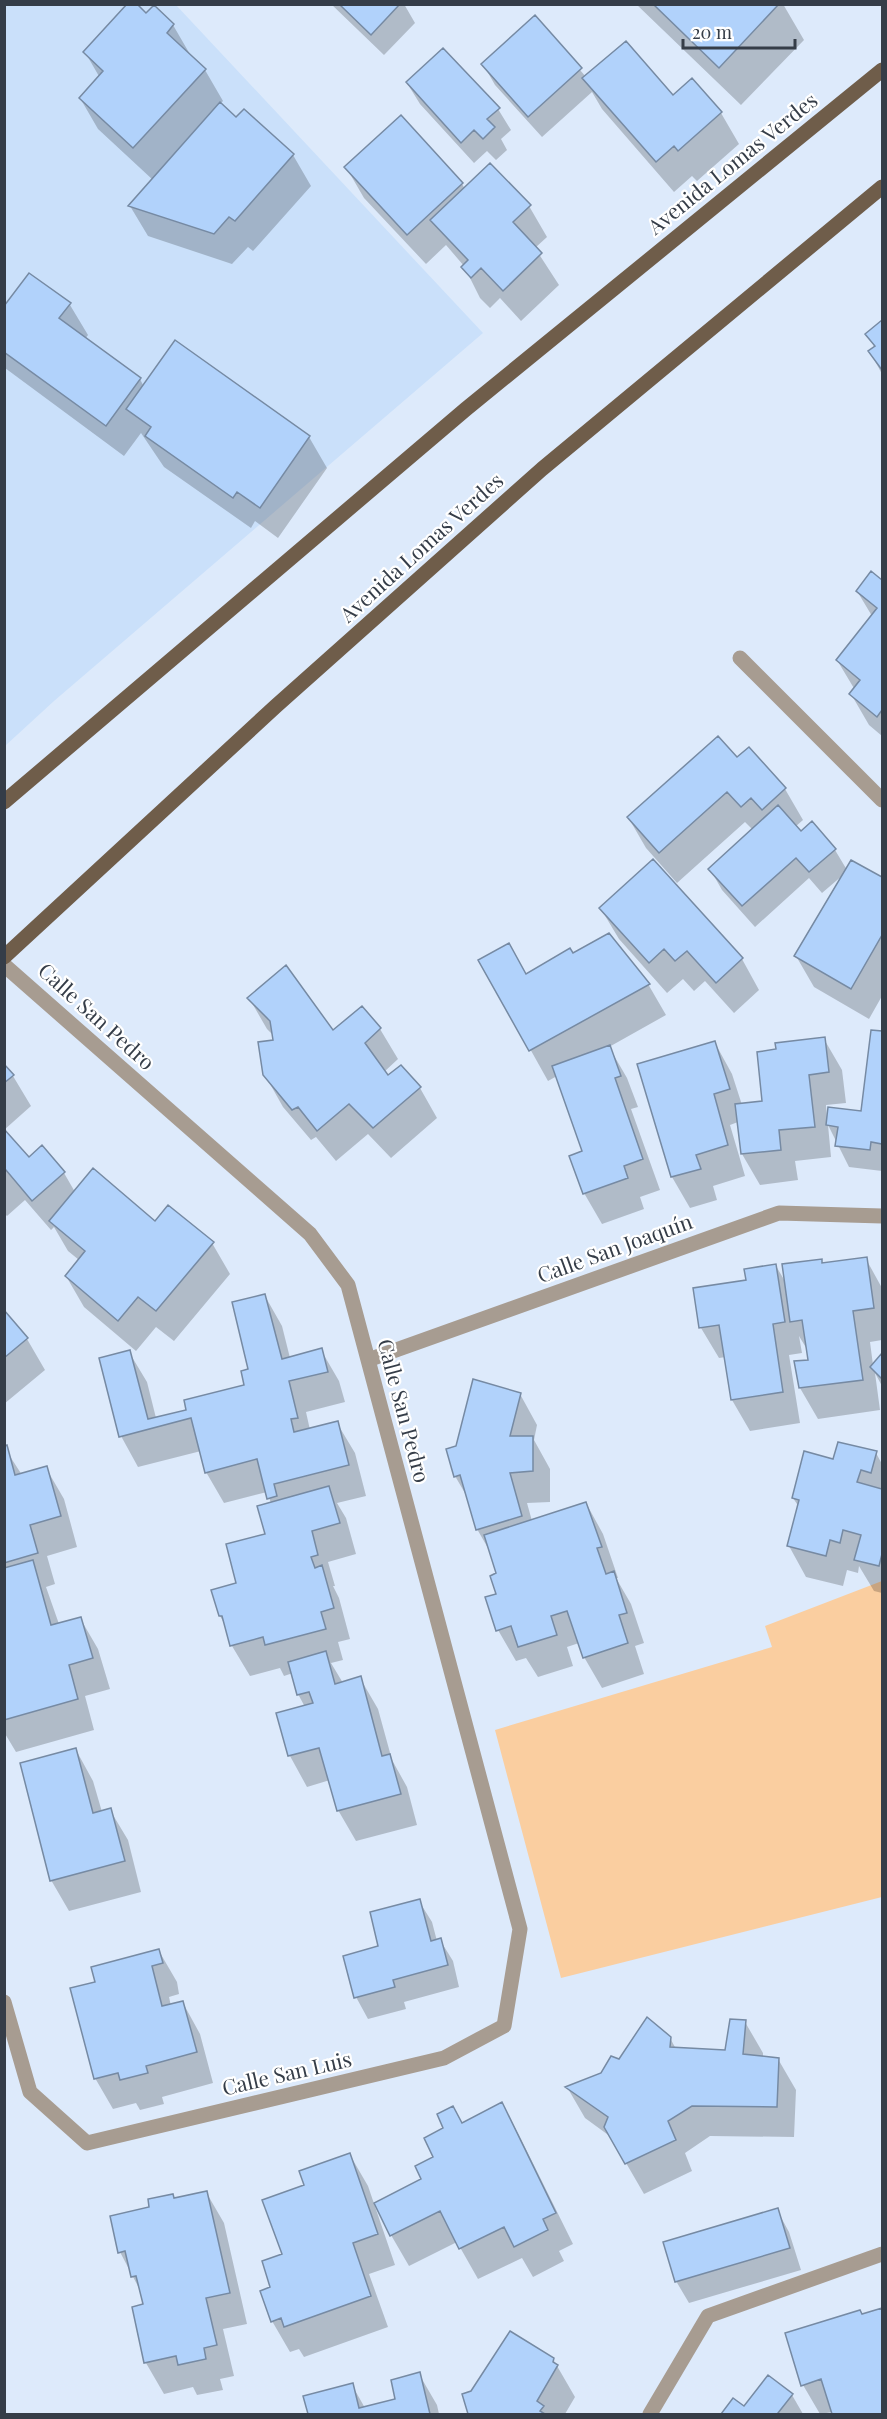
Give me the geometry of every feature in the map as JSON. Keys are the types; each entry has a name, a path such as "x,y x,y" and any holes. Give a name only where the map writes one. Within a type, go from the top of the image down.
{"main road":[{"name":"Avenida Lomas Verdes","path":"4,802 466,409 882,70"},
{"name":"Avenida Lomas Verdes","path":"4,957 276,706 542,469 882,187"}],"street":[{"path":"740,658 882,800"},
{"name":"Calle San Pedro","path":"4,965 310,1234 348,1285 520,1929 507,2005"},
{"name":"Calle San Joaquín","path":"368,1360 779,1213 882,1216"},
{"name":"Calle San Luis","path":"4,2002 30,2092 87,2143 444,2058 504,2026 507,2005"},
{"path":"650,2415 708,2316 882,2254"}],"shaded area":[{"path":"5,5 176,5 483,333 54,701 5,746"},
{"path":"882,1581 882,1897 561,1978 495,1730 772,1647 765,1626"}],"building":[{"path":"127,4 137,4 146,13 154,5 174,24 167,33 206,69 133,148 79,98 103,71 83,52"},
{"path":"339,4 400,4 371,35"},
{"path":"653,4 779,4 719,68"},
{"path":"535,15 582,68 528,117 481,64"},
{"path":"626,41 673,95 692,78 722,112 678,151 674,146 656,162 582,78"},
{"path":"443,48 500,108 487,119 495,127 483,139 474,130 461,143 406,82"},
{"path":"220,102 236,117 244,109 294,154 235,221 229,217 214,234 128,206"},
{"path":"401,115 463,183 407,235 344,167"},
{"path":"490,163 531,205 513,222 542,253 503,291 481,268 471,278 461,267 468,260 430,220"},
{"path":"29,273 71,303 59,318 141,378 106,426 4,352 4,306"},
{"path":"882,320 882,370 868,351 875,346 865,334"},
{"path":"175,340 310,436 260,508 237,492 233,498 145,436 151,427 126,409"},
{"path":"871,571 882,580 882,710 877,717 849,694 860,680 836,660 877,608 856,591"},
{"path":"718,736 737,757 749,747 786,788 762,810 751,798 741,807 727,792 659,853 627,817"},
{"path":"778,805 801,831 812,821 836,849 809,872 796,858 742,906 708,869"},
{"path":"653,859 743,958 716,983 687,951 675,961 664,949 649,963 599,908"},
{"path":"851,860 882,877 882,935 851,989 794,956"},
{"path":"609,933 650,984 529,1051 478,960 509,943 526,974 570,948 573,953"},
{"path":"286,965 333,1030 362,1006 381,1028 365,1043 388,1075 401,1065 421,1087 373,1128 349,1104 317,1131 298,1107 292,1110 263,1075 258,1042 273,1040 270,1021 247,998"},
{"path":"871,1030 882,1031 882,1144 871,1142 870,1150 835,1146 838,1127 826,1125 828,1107 861,1111"},
{"path":"825,1037 829,1072 809,1075 815,1127 779,1130 781,1150 741,1154 735,1104 762,1101 757,1052 776,1049 775,1043"},
{"path":"715,1041 730,1089 714,1094 728,1145 696,1155 701,1169 671,1177 637,1064"},
{"path":"610,1045 621,1076 615,1078 643,1159 624,1166 628,1178 583,1194 569,1156 582,1151 552,1066"},
{"path":"4,1064 14,1075 4,1083"},
{"path":"4,1129 29,1157 42,1145 65,1172 32,1201 6,1170 4,1172"},
{"path":"93,1168 155,1221 168,1205 214,1242 156,1311 138,1297 118,1321 65,1276 85,1251 49,1221"},
{"path":"867,1257 874,1308 853,1311 863,1380 799,1388 794,1361 808,1360 802,1320 790,1322 782,1264 822,1259 822,1263"},
{"path":"776,1264 785,1322 773,1324 783,1392 731,1400 719,1325 699,1328 693,1288 746,1280 744,1269"},
{"path":"265,1294 282,1359 322,1348 328,1372 289,1381 298,1418 291,1419 294,1432 338,1421 349,1465 274,1484 277,1496 267,1499 257,1459 205,1473 191,1418 119,1437 99,1358 130,1350 148,1419 186,1410 184,1400 244,1385 241,1371 248,1369 232,1302"},
{"path":"4,1310 28,1338 4,1358"},
{"path":"882,1353 882,1379 870,1367"},
{"path":"473,1379 521,1393 510,1436 533,1436 533,1471 510,1473 522,1516 476,1530 460,1475 454,1477 446,1449 456,1446"},
{"path":"838,1442 877,1451 871,1473 861,1470 857,1482 882,1489 882,1554 879,1566 854,1560 861,1535 843,1530 840,1543 830,1540 826,1556 787,1546 799,1500 792,1498 804,1451 833,1459"},
{"path":"7,1445 15,1475 47,1466 61,1516 30,1525 38,1553 4,1563 4,1446"},
{"path":"329,1486 340,1523 312,1531 318,1555 311,1557 315,1568 322,1565 334,1608 321,1612 326,1629 265,1645 263,1637 230,1646 222,1616 219,1616 211,1590 236,1583 226,1544 265,1534 257,1506"},
{"path":"586,1502 602,1547 597,1548 606,1574 614,1571 627,1613 619,1615 628,1643 583,1658 567,1611 551,1616 557,1635 518,1647 511,1626 496,1631 485,1597 496,1594 490,1576 496,1573 484,1535"},
{"path":"33,1560 51,1625 81,1617 93,1658 69,1665 78,1699 4,1720 4,1568"},
{"path":"326,1651 335,1684 361,1676 382,1756 390,1754 401,1794 337,1811 319,1748 288,1756 276,1713 313,1703 309,1692 297,1695 288,1662"},
{"path":"76,1748 93,1813 111,1808 125,1861 50,1881 20,1763"},
{"path":"420,1899 431,1941 441,1938 448,1965 393,1980 395,1987 354,1998 343,1956 378,1946 370,1912"},
{"path":"159,1949 163,1963 152,1966 162,2006 183,2001 197,2052 146,2066 148,2073 120,2080 118,2073 94,2079 70,1988 95,1982 91,1967"},
{"path":"647,2017 671,2037 670,2047 725,2050 730,2019 746,2020 743,2054 779,2058 777,2107 692,2106 668,2121 676,2140 625,2164 604,2127 608,2117 565,2087 601,2073 611,2056 619,2059"},
{"path":"502,2102 556,2213 543,2219 548,2230 514,2247 504,2227 459,2249 440,2211 390,2236 374,2203 421,2179 415,2166 433,2157 424,2138 443,2128 437,2114 453,2106 462,2123"},
{"path":"350,2153 378,2234 353,2243 371,2296 284,2327 281,2318 271,2322 260,2291 270,2287 262,2261 282,2254 262,2200 304,2185 299,2171"},
{"path":"207,2191 230,2293 206,2298 217,2345 204,2348 206,2359 178,2365 176,2356 144,2363 132,2307 143,2304 136,2276 131,2277 125,2251 118,2253 110,2216 149,2207 148,2199 173,2194 174,2198"},
{"path":"778,2208 790,2248 675,2282 663,2242"},
{"path":"882,2308 882,2414 832,2414 821,2379 801,2386 785,2333 860,2310 862,2314"},
{"path":"510,2331 554,2358 553,2362 558,2365 537,2401 544,2406 540,2411 545,2414 468,2414 462,2394 471,2391"},
{"path":"420,2372 430,2414 308,2414 303,2396 353,2383 359,2408 395,2399 391,2380"},
{"path":"768,2375 793,2394 779,2414 721,2414 733,2398 744,2406"}]}
